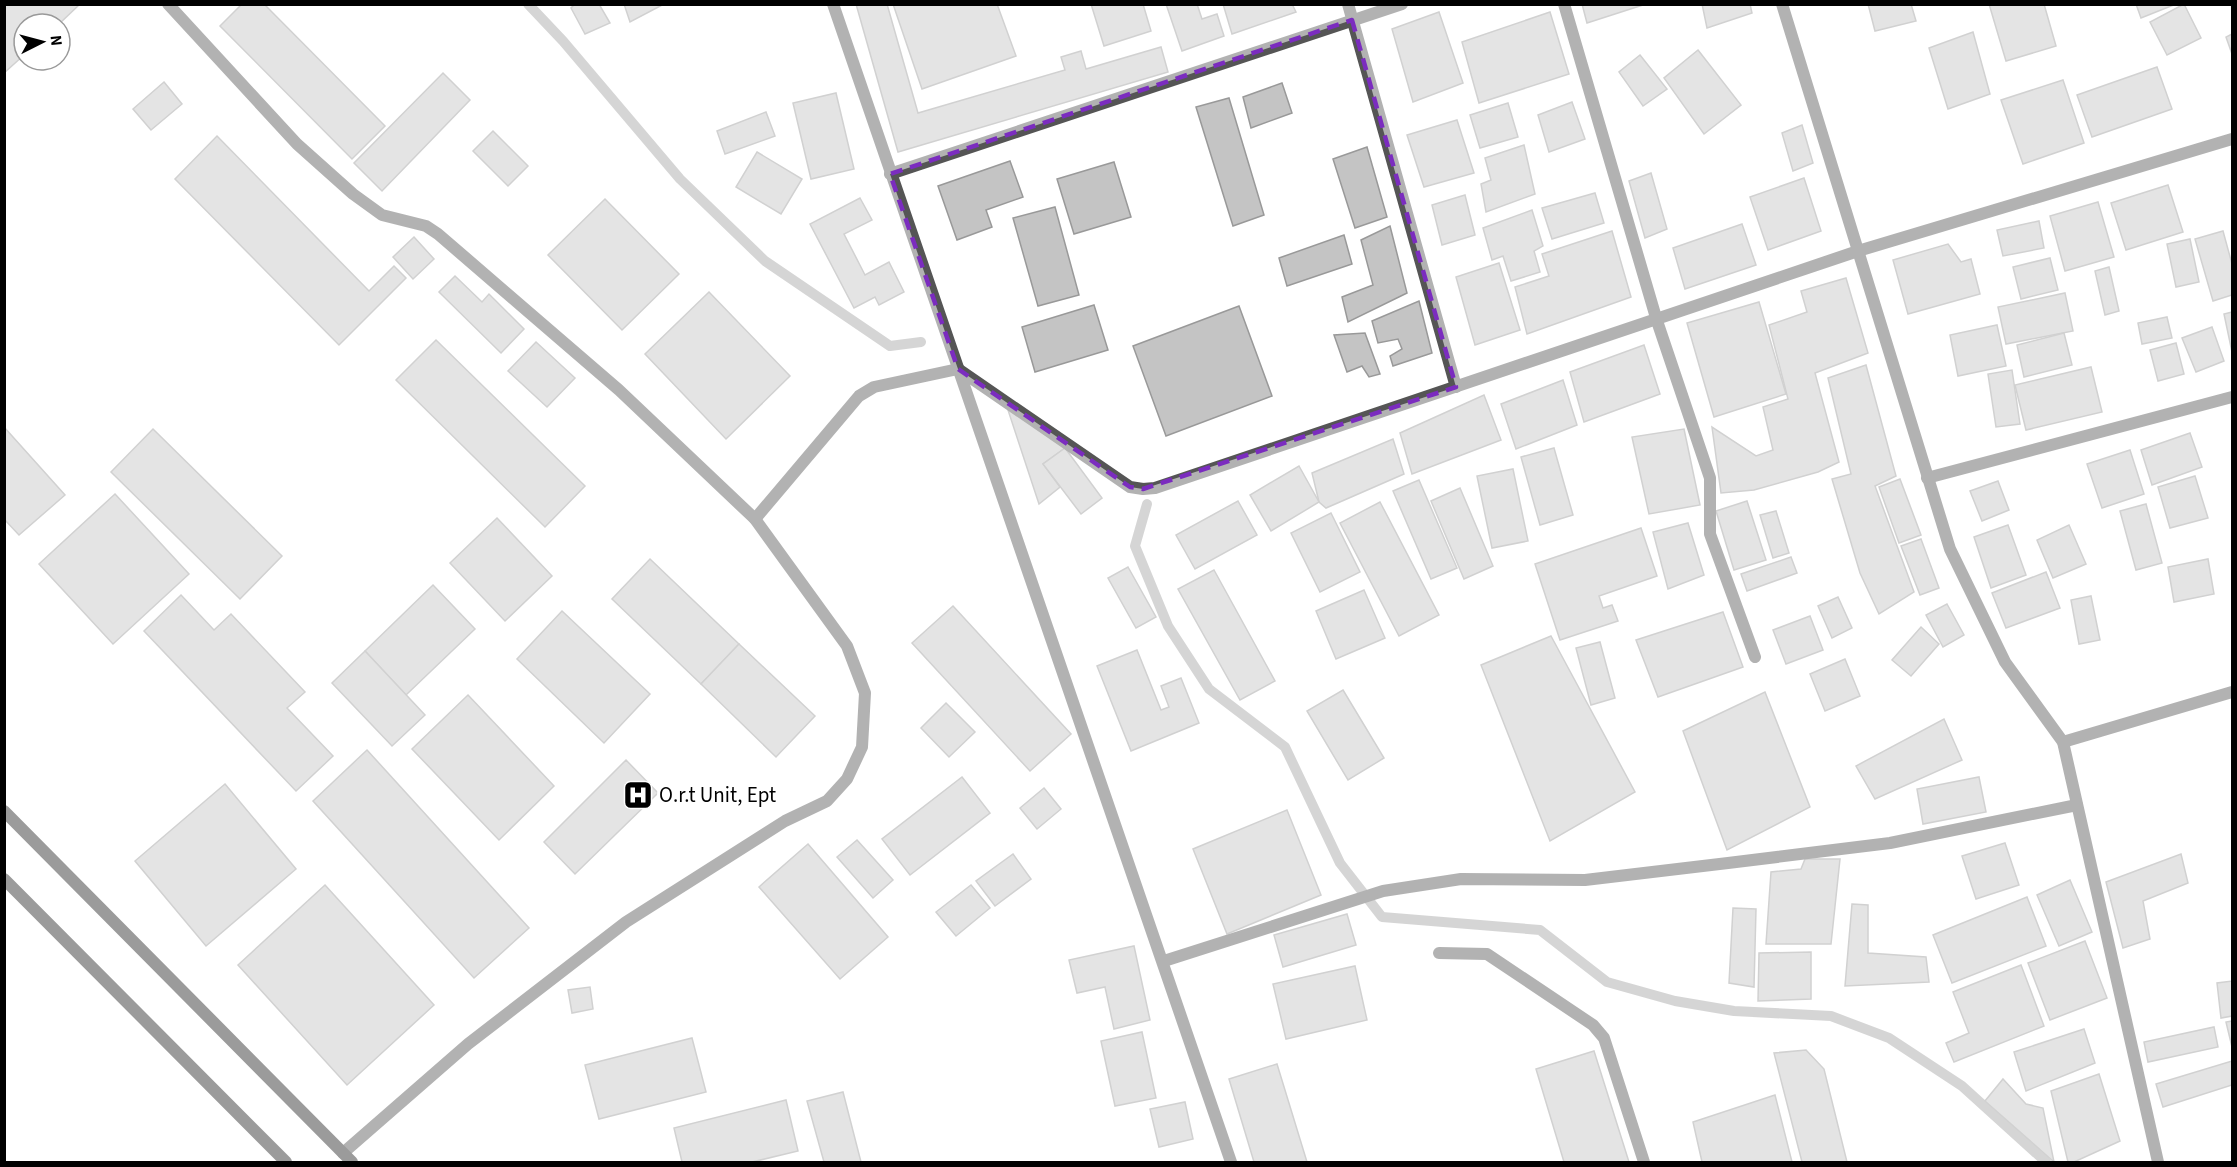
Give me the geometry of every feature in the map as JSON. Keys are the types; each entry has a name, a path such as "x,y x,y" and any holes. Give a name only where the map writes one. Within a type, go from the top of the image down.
{"main road":[{"path":"4,811 352,1162"},
{"path":"4,879 286,1162"}],"street":[{"path":"168,4 297,144 353,194 382,215 426,226 438,234 619,390 755,519 847,646 865,693 862,747 847,779 828,801 785,821 626,922 468,1044 343,1153"},
{"path":"833,4 1164,961 1231,1162"},
{"path":"1347,4 1456,387"},
{"path":"890,174 1402,4"},
{"path":"1564,4 1657,321 1710,478 1710,534 1755,657"},
{"path":"1782,4 1950,549 2005,662 2063,742 2158,1162"},
{"path":"755,519 859,396 874,387 958,369 1130,487 1143,489 1657,321 1858,251 2232,139"},
{"path":"1927,478 2232,397"},
{"path":"2063,742 2232,692"},
{"path":"1164,961 1383,891 1461,879 1585,880 1740,862 1890,843 2077,805"},
{"path":"1439,953 1487,954 1593,1024 1604,1038 1644,1162"}],"highlighted area":[{"path":"1352,20 1456,387 1143,489 1130,487 958,369 890,174"}],"building":[{"path":"5,4 80,4 72,12 12,12 12,66 4,73"},
{"path":"242,4 264,4 385,126 352,159 220,26"},
{"path":"575,4 599,4 610,23 585,34 571,8"},
{"path":"624,4 664,4 630,22"},
{"path":"856,4 887,4 918,113 1065,70 1061,57 1081,51 1086,69 1161,47 1168,72 898,152"},
{"path":"893,4 997,4 1016,56 922,89"},
{"path":"1091,4 1143,4 1151,31 1104,46"},
{"path":"1166,4 1197,4 1202,19 1217,14 1224,36 1182,51"},
{"path":"1223,4 1292,4 1296,12 1232,34"},
{"path":"1582,4 1646,4 1587,23"},
{"path":"1702,4 1750,4 1752,13 1707,28"},
{"path":"1868,4 1911,4 1916,21 1875,31"},
{"path":"1989,4 2044,4 2056,46 2006,61"},
{"path":"2136,4 2176,4 2141,18"},
{"path":"2184,4 2201,38 2167,55 2150,22"},
{"path":"1439,12 1463,83 1413,102 1392,29"},
{"path":"1550,12 1569,74 1479,103 1462,42"},
{"path":"1973,32 1990,94 1948,109 1929,48"},
{"path":"2232,34 2232,54 2226,37"},
{"path":"1698,50 1741,105 1704,134 1664,78"},
{"path":"1640,55 1667,89 1643,106 1619,72"},
{"path":"2157,67 2172,109 2092,137 2077,95"},
{"path":"443,73 470,100 382,191 354,163"},
{"path":"2063,80 2084,143 2023,164 2001,100"},
{"path":"164,82 182,104 151,130 133,109"},
{"path":"1282,83 1292,113 1251,128 1243,97"},
{"path":"836,93 854,169 811,179 793,103"},
{"path":"1229,98 1264,215 1233,226 1196,107"},
{"path":"1572,102 1585,139 1549,152 1538,115"},
{"path":"1508,103 1518,137 1480,148 1470,115"},
{"path":"766,112 775,136 725,154 717,131"},
{"path":"1457,120 1474,173 1424,187 1407,135"},
{"path":"1802,125 1813,163 1793,171 1782,133"},
{"path":"493,131 528,166 508,186 473,151"},
{"path":"217,136 369,291 394,266 406,278 339,345 175,179"},
{"path":"1524,145 1535,194 1486,212 1481,184 1491,180 1485,158"},
{"path":"1367,147 1387,217 1355,228 1333,159"},
{"path":"757,152 802,179 781,214 736,187"},
{"path":"1010,161 1023,197 986,210 992,227 957,240 938,186"},
{"path":"1114,162 1131,217 1074,234 1057,179"},
{"path":"1651,173 1667,229 1645,238 1629,181"},
{"path":"1804,178 1821,231 1768,250 1750,197"},
{"path":"2168,185 2183,232 2126,250 2111,203"},
{"path":"1595,193 1604,223 1552,239 1542,208"},
{"path":"1465,195 1475,235 1442,245 1432,205"},
{"path":"860,198 872,220 844,234 865,275 889,262 904,292 879,305 875,297 854,308 810,224"},
{"path":"605,199 679,274 622,330 548,255"},
{"path":"2098,202 2114,257 2065,271 2050,216"},
{"path":"1055,207 1079,295 1038,306 1013,218"},
{"path":"1532,210 1543,246 1534,251 1540,272 1511,281 1503,256 1492,260 1483,228"},
{"path":"2039,221 2044,248 2003,256 1997,230"},
{"path":"1742,224 1756,265 1685,289 1673,248"},
{"path":"1390,226 1407,293 1348,322 1342,297 1373,285 1361,240"},
{"path":"1612,231 1631,297 1527,334 1515,287 1549,276 1542,254"},
{"path":"2223,231 2232,264 2232,295 2213,301 2195,239"},
{"path":"1344,235 1352,264 1287,286 1279,258"},
{"path":"414,237 434,259 413,279 393,257"},
{"path":"2190,239 2199,282 2176,287 2167,244"},
{"path":"1948,244 1961,262 1971,259 1980,294 1908,314 1893,260"},
{"path":"2050,258 2058,290 2021,299 2013,267"},
{"path":"1499,263 1520,330 1475,345 1456,277"},
{"path":"2109,267 2119,311 2105,315 2095,271"},
{"path":"455,276 482,302 489,294 524,329 501,353 439,292"},
{"path":"1846,278 1868,353 1815,373 1839,462 1818,472 1754,490 1721,493 1712,427 1756,456 1773,450 1763,407 1788,399 1769,325 1807,312 1801,291"},
{"path":"709,292 790,376 726,439 645,354"},
{"path":"2065,293 2073,331 2006,344 1998,307"},
{"path":"1419,301 1432,353 1393,366 1390,356 1402,349 1398,339 1378,343 1372,321"},
{"path":"1759,302 1786,394 1714,417 1687,323"},
{"path":"1094,305 1108,350 1035,372 1022,327"},
{"path":"1239,306 1272,396 1166,436 1133,346"},
{"path":"2232,312 2232,352 2224,314"},
{"path":"2167,317 2172,338 2142,344 2138,323"},
{"path":"1997,325 2006,366 1958,376 1950,335"},
{"path":"2212,327 2224,361 2196,372 2182,338"},
{"path":"1365,333 1380,374 1369,377 1362,366 1347,372 1334,335"},
{"path":"2064,333 2072,365 2024,377 2017,345"},
{"path":"436,340 585,486 545,527 396,380"},
{"path":"536,342 575,378 547,407 508,371"},
{"path":"2176,343 2184,374 2158,381 2150,350"},
{"path":"1644,345 1660,394 1584,422 1570,372"},
{"path":"1866,365 1896,476 1875,486 1914,592 1879,614 1860,573 1832,479 1851,474 1828,378"},
{"path":"2091,367 2102,412 2026,430 2015,385"},
{"path":"2012,370 2020,424 1996,427 1988,374"},
{"path":"1563,380 1577,425 1516,449 1501,404"},
{"path":"1484,395 1501,440 1412,474 1400,433"},
{"path":"1007,407 1065,448 1043,464 1060,487 1039,504"},
{"path":"4,427 65,495 19,535 4,519"},
{"path":"153,429 282,556 240,599 111,472"},
{"path":"1684,429 1700,505 1649,514 1632,437"},
{"path":"2190,433 2202,467 2152,485 2141,450"},
{"path":"1393,439 1404,474 1326,508 1319,502 1312,473"},
{"path":"1065,448 1102,498 1081,514 1043,464"},
{"path":"1554,448 1573,515 1540,525 1521,457"},
{"path":"2130,450 2144,494 2102,508 2087,464"},
{"path":"1299,466 1319,502 1271,531 1250,495"},
{"path":"1513,469 1528,541 1492,548 1477,476"},
{"path":"2195,476 2208,518 2170,528 2158,487"},
{"path":"1900,479 1921,535 1899,543 1879,487"},
{"path":"1419,480 1457,568 1431,579 1393,491"},
{"path":"1998,481 2009,510 1982,521 1970,491"},
{"path":"1460,488 1493,566 1464,579 1431,501"},
{"path":"115,494 189,574 113,644 39,564"},
{"path":"1238,501 1257,535 1195,569 1176,535"},
{"path":"1747,501 1766,560 1734,570 1716,511"},
{"path":"1380,502 1439,615 1399,636 1340,523"},
{"path":"2146,504 2162,563 2136,570 2120,511"},
{"path":"1776,511 1789,553 1773,558 1760,515"},
{"path":"1331,513 1360,572 1320,592 1291,533"},
{"path":"497,518 552,576 505,621 450,563"},
{"path":"1688,523 1704,575 1668,589 1653,532"},
{"path":"2008,525 2026,575 1991,588 1974,537"},
{"path":"2069,525 2086,564 2053,578 2037,540"},
{"path":"1641,528 1657,576 1599,596 1603,608 1612,605 1618,621 1560,640 1535,564"},
{"path":"1921,539 1939,588 1920,595 1901,546"},
{"path":"1791,557 1797,573 1747,591 1741,574"},
{"path":"650,559 739,644 701,684 612,599"},
{"path":"2208,559 2214,594 2174,602 2168,567"},
{"path":"1128,567 1156,617 1136,628 1108,578"},
{"path":"1214,570 1275,681 1240,700 1178,589"},
{"path":"2046,572 2060,608 2006,628 1992,593"},
{"path":"433,585 475,629 406,695 365,651"},
{"path":"1364,590 1385,638 1336,659 1316,611"},
{"path":"181,595 214,630 231,614 305,692 287,708 333,756 296,791 144,631"},
{"path":"2091,596 2100,640 2079,644 2071,600"},
{"path":"1838,597 1852,628 1832,638 1818,606"},
{"path":"1947,604 1964,635 1943,647 1926,615"},
{"path":"953,606 1071,734 1030,771 912,643"},
{"path":"562,611 650,694 604,743 517,659"},
{"path":"1723,612 1743,667 1658,697 1636,640"},
{"path":"1810,616 1823,650 1786,664 1773,630"},
{"path":"1921,627 1939,644 1911,676 1892,660"},
{"path":"1551,636 1635,792 1550,841 1481,665"},
{"path":"1600,642 1615,698 1591,705 1576,648"},
{"path":"739,644 815,716 776,757 701,684"},
{"path":"1137,650 1161,710 1169,707 1161,686 1181,678 1199,723 1131,751 1097,666"},
{"path":"365,651 425,715 392,746 332,683"},
{"path":"1845,659 1860,696 1825,711 1810,674"},
{"path":"1343,690 1384,758 1348,780 1307,711"},
{"path":"1765,692 1810,807 1727,850 1683,731"},
{"path":"468,695 554,786 499,840 412,749"},
{"path":"946,703 975,732 949,757 921,728"},
{"path":"1944,719 1962,760 1875,799 1856,766"},
{"path":"367,750 529,928 474,978 313,801"},
{"path":"626,760 658,793 575,874 544,842"},
{"path":"962,777 990,813 910,875 882,839"},
{"path":"1979,777 1986,812 1923,824 1917,789"},
{"path":"225,784 296,869 206,946 135,861"},
{"path":"1044,788 1061,809 1037,829 1020,808"},
{"path":"1287,810 1321,895 1227,934 1193,849"},
{"path":"857,840 893,880 873,898 837,857"},
{"path":"2005,843 2019,885 1976,899 1962,856"},
{"path":"808,844 888,937 840,979 759,887"},
{"path":"1013,854 1031,879 995,906 976,881"},
{"path":"2181,854 2188,883 2143,901 2150,939 2123,948 2106,882"},
{"path":"1805,859 1840,859 1831,944 1766,944 1771,872 1801,869"},
{"path":"2070,880 2092,932 2059,946 2037,895"},
{"path":"325,885 434,1005 347,1085 238,965"},
{"path":"971,885 990,908 956,936 936,912"},
{"path":"2027,897 2046,946 1952,983 1933,935"},
{"path":"1852,904 1868,905 1868,953 1926,957 1929,982 1845,986"},
{"path":"1733,908 1756,909 1754,987 1729,983"},
{"path":"1347,914 1356,945 1283,967 1274,935"},
{"path":"2085,941 2107,998 2050,1020 2028,963"},
{"path":"1134,946 1150,1020 1114,1029 1105,987 1077,993 1069,960"},
{"path":"1811,952 1811,999 1758,1001 1759,953"},
{"path":"2021,965 2044,1026 1954,1062 1946,1043 1969,1033 1953,992"},
{"path":"1355,966 1367,1020 1286,1039 1273,984"},
{"path":"2232,981 2232,1016 2221,1018 2217,983"},
{"path":"590,987 593,1009 572,1013 568,990"},
{"path":"2232,1021 2232,1047 2226,1022"},
{"path":"2214,1027 2218,1047 2148,1062 2144,1042"},
{"path":"2084,1029 2095,1063 2026,1091 2014,1052"},
{"path":"1142,1032 1156,1098 1115,1106 1101,1041"},
{"path":"692,1038 706,1092 599,1119 585,1065"},
{"path":"1806,1050 1824,1069 1847,1162 1802,1162 1774,1053"},
{"path":"1594,1051 1629,1162 1564,1162 1536,1069"},
{"path":"2232,1061 2232,1085 2163,1107 2156,1084"},
{"path":"1277,1064 1307,1162 1254,1162 1229,1079"},
{"path":"2099,1074 2120,1141 2074,1162 2068,1162 2051,1091"},
{"path":"2003,1079 2026,1104 2043,1108 2054,1162 1985,1101"},
{"path":"843,1092 861,1162 824,1162 807,1101"},
{"path":"1775,1095 1792,1162 1702,1162 1693,1122"},
{"path":"786,1100 798,1151 752,1162 682,1162 674,1128"},
{"path":"1185,1102 1193,1139 1159,1147 1150,1109"}],"waterway":[{"path":"528,4 563,41 680,179 765,261 890,346 921,342"},
{"path":"1147,504 1135,546 1168,626 1209,689 1285,747 1340,863 1382,917 1540,930 1607,982 1675,1001 1734,1011 1831,1016 1889,1038 1962,1086 2046,1162"}],"place":[{"name":"O.r.t Unit, Ept","path":"638,795"}]}
